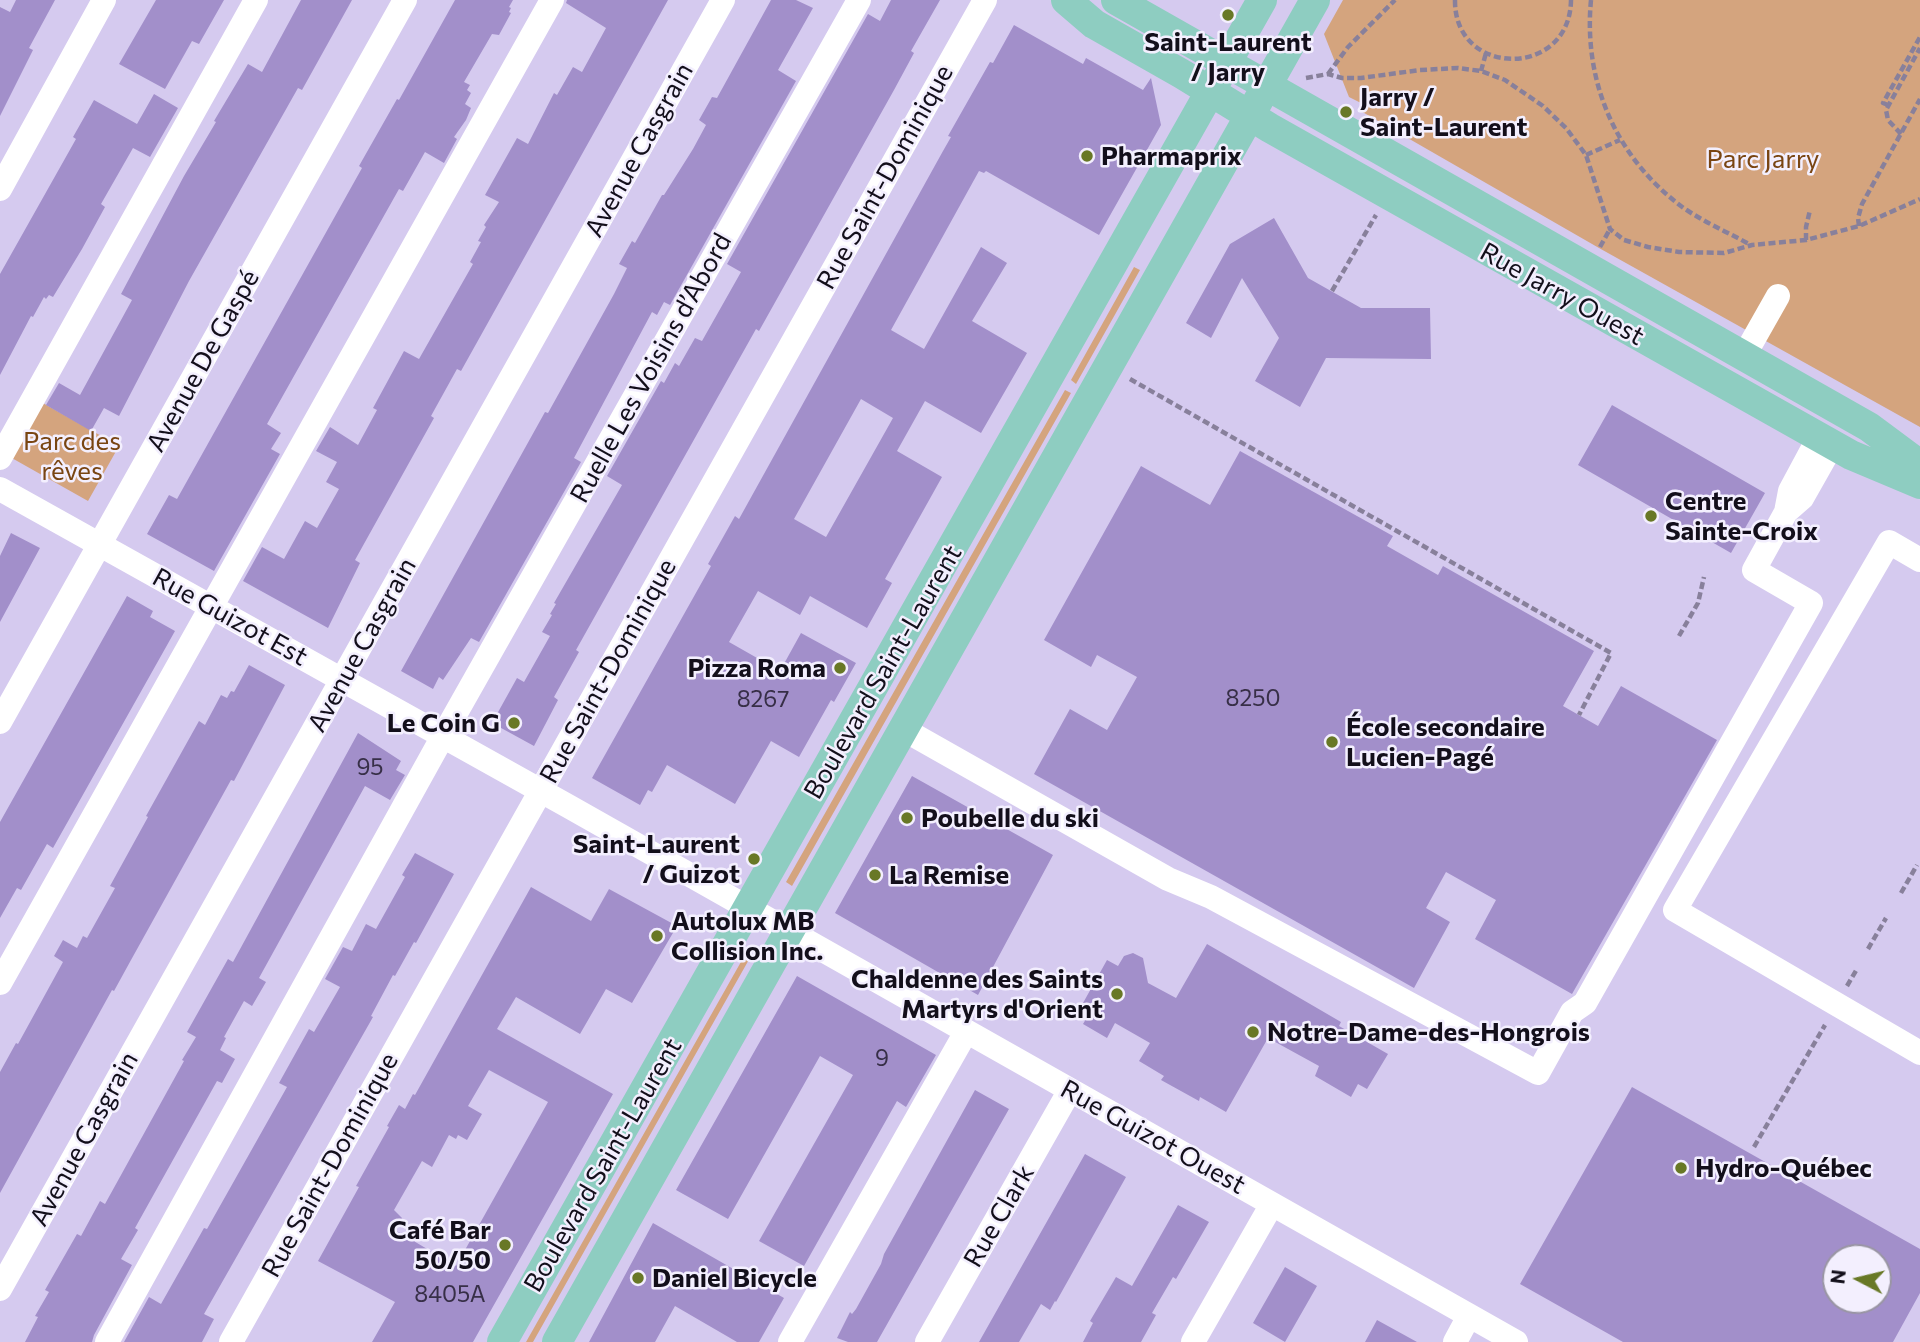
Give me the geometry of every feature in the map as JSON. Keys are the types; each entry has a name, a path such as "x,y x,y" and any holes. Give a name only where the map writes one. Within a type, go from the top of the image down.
{"main road":[{"name":"Rue Jarry Ouest","path":"1066,0 1094,24 1250,116 1825,441 1920,484"},
{"name":"Rue Jarry Ouest","path":"1116,0 1869,427 1920,465"},
{"name":"Boulevard Saint-Laurent","path":"502,1342 1262,0"},
{"name":"Boulevard Saint-Laurent","path":"557,1342 1315,0"}],"street":[{"path":"0,189 104,0"},
{"path":"0,458 256,0"},
{"name":"Avenue De Gaspé","path":"0,722 405,0"},
{"path":"0,983 552,0"},
{"name":"Avenue Casgrain","path":"0,1289 723,0"},
{"name":"Ruelle Les Voisins d’Abord","path":"107,1342 443,736 859,0"},
{"name":"Rue Saint-Dominique","path":"231,1342 985,0"},
{"path":"1744,356 1778,296"},
{"path":"903,729 1167,879 1211,897 1538,1073 1572,1012 1585,1003 1811,603 1754,570 1786,512 1790,491 1825,441"},
{"name":"Rue Guizot Est","path":"0,489 789,931"},
{"path":"1920,560 1889,542 1675,910 1920,1053"},
{"name":"Rue Guizot Ouest","path":"789,931 1516,1342"},
{"path":"790,1342 966,1032"},
{"name":"Rue Clark","path":"927,1342 1070,1090"},
{"path":"1193,1342 1272,1204"},
{"path":"1455,1342 1469,1316"}],"path":[{"path":"1328,74 1348,47 1395,0"},
{"path":"1455,0 1458,20 1464,34 1474,45 1486,54 1516,60 1531,57 1556,41 1570,14 1571,0"},
{"path":"1583,0 1590,0 1591,54 1595,77 1610,122 1620,140 1643,171 1671,197 1700,219 1752,245"},
{"path":"1888,105 1883,103 1917,40"},
{"path":"1901,134 1885,114 1920,48"},
{"path":"1481,71 1486,54"},
{"path":"1298,79 1328,74 1342,78 1361,78 1438,68 1481,71 1517,87 1543,106 1566,128 1586,155 1610,229 1624,240 1679,252 1724,253 1752,245 1806,240 1859,226 1920,199"},
{"path":"1859,226 1862,204 1920,99"},
{"path":"1586,155 1620,140"},
{"path":"1806,240 1805,227 1810,210"},
{"path":"1332,291 1378,212"},
{"path":"1597,252 1610,229"},
{"path":"1126,377 1611,653 1579,715"},
{"path":"1679,636 1698,603 1704,577"},
{"path":"1901,893 1917,865"},
{"path":"1868,949 1886,918"},
{"path":"1754,1147 1825,1025"}],"green space":[{"name":"Parc Jarry","path":"1343,0 1920,0 1920,427 1359,110 1363,104 1349,97 1324,34"},
{"path":"1134,267 1140,270 1076,384 1071,380"},
{"path":"1065,390 1071,393 792,886 786,882"},
{"name":"Parc des rêves","path":"41,402 119,446 88,501 10,457"},
{"path":"746,953 751,956 533,1342 526,1342"}],"building":[{"path":"16,0 55,0 29,48 33,50 0,116 0,7 10,12"},
{"path":"156,0 224,0 199,44 192,41 165,89 119,64"},
{"path":"301,0 352,0 302,90 298,88 189,281 119,416 104,408 91,431 46,405 59,383 80,395 132,300 121,294 216,122 214,121 248,64 262,72"},
{"path":"455,0 513,0 509,7 511,13 499,35 492,34 464,82 470,85 467,90 471,93 465,104 471,108 454,137 457,139 444,163 425,152 403,191 399,189 267,424 281,433 271,449 280,454 214,571 147,534 169,495 177,499 362,168 359,166"},
{"path":"567,0 668,0 461,371 457,369 431,416 434,418 355,560 360,563 328,628 243,581 262,547 284,559 305,521 317,528 339,489 326,482 337,462 316,451 330,427 358,445 377,410 373,408 404,351 419,359 473,264 470,262 481,242 478,241 486,227 484,225 499,202 485,195 517,138 528,144 554,93 557,95 573,67 582,72 606,28 566,3"},
{"path":"771,0 796,0 813,8 778,70 796,81 670,305 664,302 657,315 652,312 574,458 581,462 479,642 471,638 443,680 439,677 433,689 401,671 614,294 627,268 619,264 693,149 706,125 699,120 712,97 717,98"},
{"path":"891,0 940,0 911,51 914,53 894,90 576,650 579,652 554,697 558,700 534,746 492,723 517,678 524,682 550,636 542,632 552,615 550,614 556,604 554,603 622,485 607,476 661,381 664,383 675,363 679,366 695,338 702,341 741,272 727,264 868,14 880,21"},
{"path":"1014,25 1083,64 1086,58 1143,90 1151,78 1161,125 1099,235 986,171 979,171 891,330 924,349 981,247 1007,263 972,321 1027,353 981,433 925,401 897,451 942,477 885,579 892,583 867,628 810,596 800,615 758,591 729,642 780,671 801,633 856,663 834,702 831,700 799,757 771,741 735,804 667,765 652,792 648,790 640,805 592,778 711,566 708,564 735,516 739,519 951,137 948,136 990,62 993,63","holes":["861,399 893,418 826,537 794,519"]},
{"path":"154,94 178,108 150,157 133,148 101,204 105,207 82,249 53,297 44,297 33,317 31,316 0,375 0,274 76,139 73,137 94,100 137,124"},
{"path":"1274,218 1308,278 1361,308 1430,308 1431,359 1326,358 1300,407 1255,381 1279,338 1242,278 1211,338 1186,323 1230,244"},
{"path":"1612,405 1765,493 1731,553 1578,465"},
{"name":"École secondaire Lucien-Pagé","path":"1240,451 1393,536 1387,546 1438,575 1443,566 1594,651 1563,706 1598,726 1621,686 1717,740 1572,994 1475,939 1496,900 1446,872 1426,908 1450,922 1414,988 1034,774 1070,709 1107,730 1137,677 1097,655 1091,667 1044,640 1141,466 1210,505"},
{"path":"11,533 40,548 0,622 0,556"},
{"path":"127,596 153,611 150,617 175,631 53,848 47,844 21,890 17,888 0,918 0,822"},
{"path":"249,665 285,685 234,781 231,780 0,1193 0,1072 63,962 54,956 63,940 77,948 83,936 87,938 115,888 110,886 148,817 146,816 199,721 205,725 221,695 227,698 231,691 234,692"},
{"path":"358,733 401,761 396,770 405,775 390,800 365,786 259,978 266,982 252,1006 244,1001 224,1037 226,1038 220,1050 235,1059 222,1083 217,1081 135,1228 138,1230 121,1259 132,1265 92,1342 25,1342 38,1317 35,1316 49,1292 45,1290 77,1234 81,1236 100,1201 105,1204 196,1037 187,1032 228,959 233,962"},
{"path":"912,776 1053,855 978,995 835,913"},
{"path":"415,853 454,874 416,943 414,942 395,976 393,975 371,1016 373,1017 204,1314 214,1319 202,1342 124,1342 149,1297 161,1304 204,1228 207,1229 287,1087 279,1083 309,1029 314,1032 340,987 325,979 343,947 352,951 366,924 376,929"},
{"path":"531,887 591,921 609,889 677,926 632,1003 606,989 580,1034 516,997 497,1029 613,1094 473,1342 372,1342 395,1302 318,1261 359,1187 356,1186 399,1105 405,1109 413,1094 415,1095","holes":["489,1070 548,1102 456,1266 395,1230 402,1218 394,1210 422,1161 432,1167 449,1135 456,1139 458,1135 467,1140 482,1114 468,1106"]},
{"name":"Notre-Dame-des-Hongrois","path":"1207,944 1341,1022 1339,1026 1388,1054 1367,1089 1358,1084 1351,1097 1315,1076 1319,1066 1268,1038 1226,1112 1161,1080 1164,1076 1139,1061 1150,1043 1115,1023 1107,1038 1083,1024 1092,1009 1083,1003 1107,960 1118,966 1124,956 1133,953 1143,958 1148,983 1176,998"},
{"path":"797,976 936,1055 906,1107 897,1101 804,1266 759,1241 853,1075 820,1056 728,1219 676,1190"},
{"name":"Hydro-Québec","path":"1632,1087 1920,1249 1920,1293 1893,1342 1623,1342 1520,1284"},
{"path":"975,1090 1009,1109 877,1342 848,1342 837,1338 850,1312 852,1314 856,1309"},
{"path":"1085,1154 1126,1177 1056,1302 1050,1310 1041,1304 1019,1342 979,1342"},
{"path":"1178,1205 1209,1222 1176,1279 1173,1277 1152,1313 1156,1315 1141,1342 1083,1342 1093,1323 1090,1321 1116,1277 1132,1286"},
{"path":"653,1223 784,1298 759,1342 737,1342 675,1306 655,1342 589,1342"},
{"path":"1285,1267 1317,1286 1285,1342 1253,1323"},
{"path":"1377,1320 1417,1342 1365,1342"}],"place":[{"name":"Saint-Laurent / Jarry","path":"1228,15"},
{"name":"Jarry / Saint-Laurent","path":"1346,112"},
{"name":"Pharmaprix","path":"1087,156"},
{"name":"Centre Sainte-Croix","path":"1651,516"},
{"name":"Pizza Roma","path":"840,668"},
{"name":"Le Coin G","path":"514,723"},
{"name":"École secondaire Lucien-Pagé","path":"1332,742"},
{"name":"Poubelle du ski","path":"907,818"},
{"name":"Saint-Laurent / Guizot","path":"754,859"},
{"name":"La Remise","path":"875,875"},
{"name":"Autolux MB Collision Inc.","path":"657,936"},
{"name":"Chaldenne des Saints Martyrs d'Orient","path":"1117,994"},
{"name":"Notre-Dame-des-Hongrois","path":"1253,1032"},
{"name":"Hydro-Québec","path":"1681,1168"},
{"name":"Café Bar 50/50","path":"505,1245"},
{"name":"Daniel Bicycle","path":"638,1278"}]}
